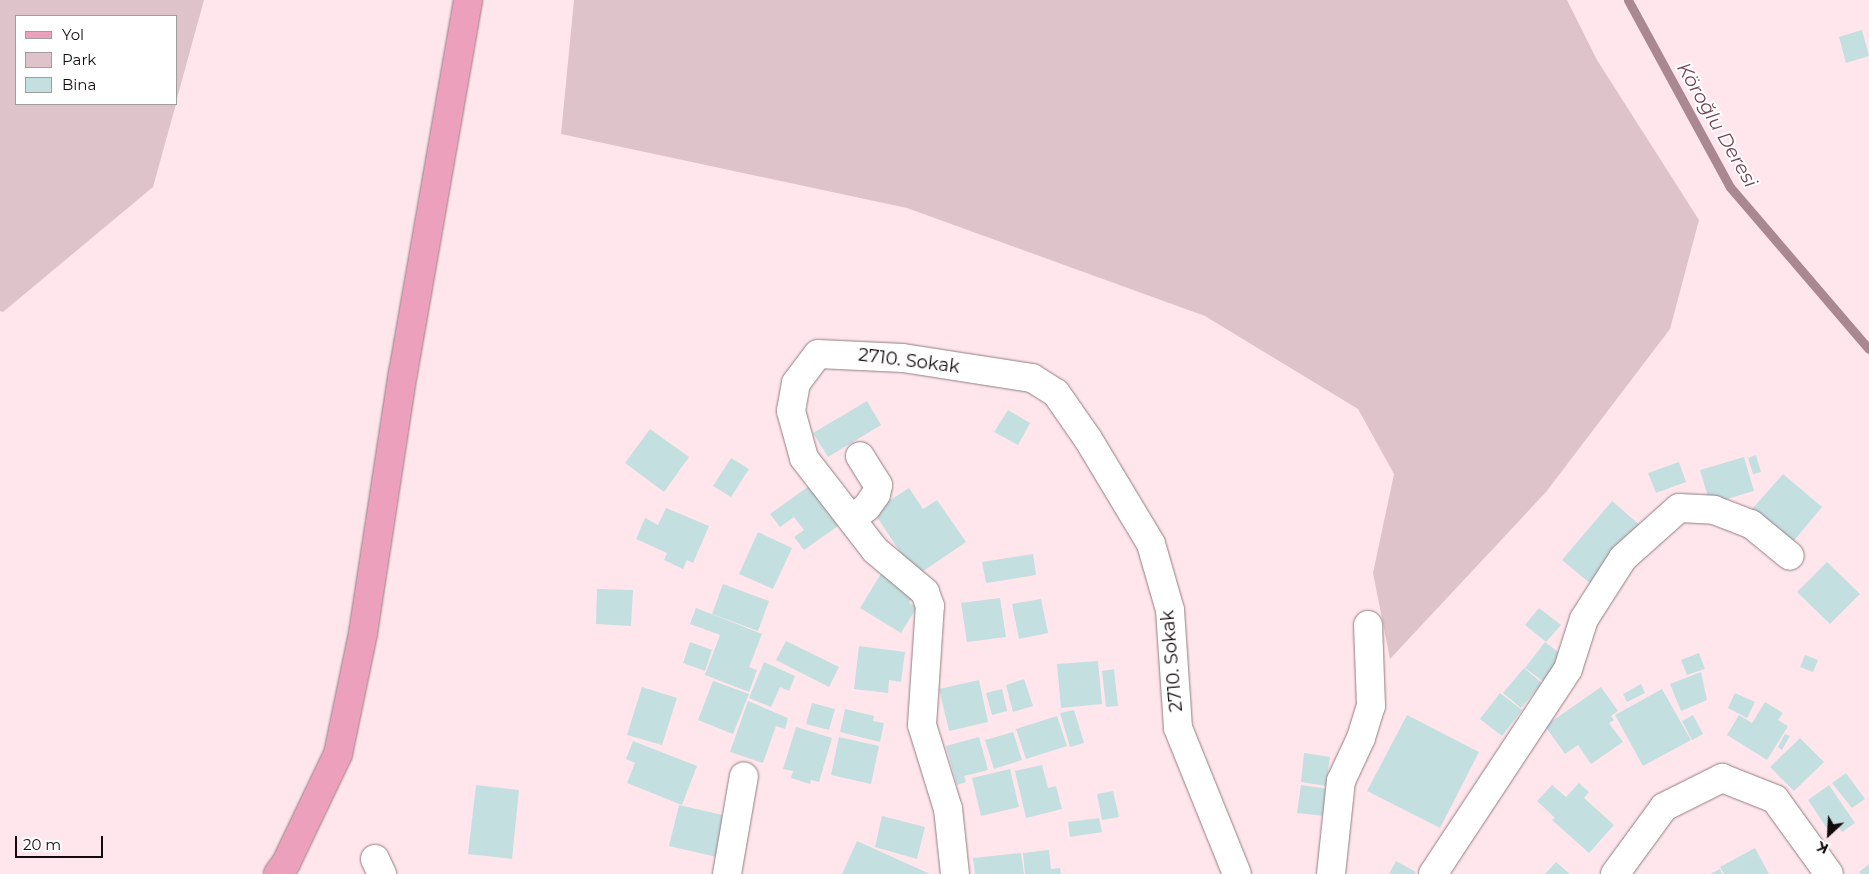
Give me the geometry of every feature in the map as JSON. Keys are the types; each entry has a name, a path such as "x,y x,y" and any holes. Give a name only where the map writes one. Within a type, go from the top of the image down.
{"main road":[{"path":"278,874 286,863 338,754 363,633 403,373 468,0"}],"street":[{"name":"2710. Sokak","path":"955,874 948,810 922,725 930,606 925,592 875,550 804,458 791,411 796,383 818,354 903,358 1032,378 1056,393 1088,439 1151,544 1170,610 1178,728 1237,874"},
{"path":"852,519 876,494 878,485 860,456"},
{"path":"1433,874 1568,669 1584,619 1623,558 1679,508 1714,510 1751,524 1790,556"},
{"path":"1331,874 1341,781 1361,738 1370,706 1368,625"},
{"path":"727,874 744,776"},
{"path":"1615,874 1664,807 1722,778 1775,799 1829,874"}],"green space":[{"path":"0,0 204,0 178,95 178,15 15,15 15,105 176,105 153,187 3,312 0,311"},
{"path":"574,0 1567,0 1597,60 1699,220 1670,329 1546,492 1390,659 1373,573 1394,474 1358,409 1205,316 907,208 561,134"}],"building":[{"path":"1862,30 1869,56 1846,63 1839,37"},
{"path":"867,401 881,425 828,457 813,433"},
{"path":"1008,410 1030,423 1018,445 994,432"},
{"path":"650,429 689,457 664,492 625,463"},
{"path":"1756,455 1761,472 1753,474 1748,458"},
{"path":"1744,457 1754,491 1710,504 1700,470"},
{"path":"731,458 749,469 731,497 713,486"},
{"path":"1679,462 1686,482 1656,493 1648,473"},
{"path":"1783,474 1822,507 1792,543 1752,509"},
{"path":"809,486 838,526 804,550 794,537 804,530 794,517 780,527 770,514"},
{"path":"909,488 923,509 937,500 966,542 916,576 873,511"},
{"path":"1612,501 1641,526 1591,584 1562,560"},
{"path":"666,508 709,526 693,563 687,560 683,569 664,560 667,553 636,539 645,518 658,525"},
{"path":"758,532 792,548 773,589 739,574"},
{"path":"1033,554 1036,575 986,583 982,562"},
{"path":"1827,562 1860,594 1830,624 1797,592"},
{"path":"882,572 915,593 909,603 917,607 901,633 860,608"},
{"path":"723,584 769,601 758,631 712,614"},
{"path":"597,589 633,590 631,626 596,624"},
{"path":"1000,598 1006,637 967,642 961,603"},
{"path":"1041,599 1048,633 1019,639 1012,604"},
{"path":"696,608 762,634 749,667 757,670 749,692 705,675 720,635 690,624"},
{"path":"1539,608 1561,625 1546,642 1525,625"},
{"path":"786,641 839,667 829,687 776,660"},
{"path":"690,642 712,650 705,671 683,663"},
{"path":"1545,642 1567,659 1547,684 1525,668"},
{"path":"859,646 905,652 901,682 889,680 888,693 854,689"},
{"path":"1699,653 1705,669 1687,675 1681,660"},
{"path":"1805,655 1818,660 1813,672 1800,667"},
{"path":"1098,661 1102,704 1061,708 1057,664"},
{"path":"764,662 795,676 789,691 780,687 771,707 749,698"},
{"path":"1524,668 1542,683 1521,708 1503,693"},
{"path":"1114,669 1118,706 1106,707 1102,671"},
{"path":"1701,672 1707,700 1681,711 1670,684"},
{"path":"1024,679 1033,706 1013,712 1006,685"},
{"path":"979,680 988,722 949,731 939,689"},
{"path":"713,681 749,694 733,734 698,720"},
{"path":"1641,684 1645,693 1627,702 1623,694"},
{"path":"642,687 677,698 662,745 627,735"},
{"path":"1601,687 1618,711 1611,716 1614,720 1609,723 1623,742 1591,764 1578,745 1565,754 1545,726"},
{"path":"1002,689 1007,711 992,715 986,693"},
{"path":"1662,689 1691,740 1643,766 1615,715"},
{"path":"1500,693 1522,710 1502,736 1480,719"},
{"path":"1735,693 1755,702 1747,718 1728,708"},
{"path":"748,701 788,718 785,729 776,726 763,763 730,752"},
{"path":"1765,702 1783,713 1778,720 1788,726 1767,760 1727,735 1739,715 1752,723"},
{"path":"812,703 835,709 829,730 806,724"},
{"path":"845,709 874,716 873,721 884,723 880,742 840,732"},
{"path":"1074,710 1084,743 1070,747 1060,713"},
{"path":"1407,715 1479,752 1440,828 1367,791"},
{"path":"1693,715 1703,734 1692,740 1682,721"},
{"path":"1057,716 1067,746 1026,759 1016,729"},
{"path":"796,727 832,738 819,782 811,780 810,784 791,778 793,771 783,769"},
{"path":"1013,732 1022,760 994,769 985,740"},
{"path":"1785,734 1790,736 1782,750 1778,747"},
{"path":"839,737 879,746 871,784 831,775"},
{"path":"979,737 988,770 964,776 966,782 957,785 946,746"},
{"path":"1800,738 1824,762 1794,791 1770,767"},
{"path":"633,741 697,766 682,805 627,783 635,763 626,759"},
{"path":"1304,753 1330,757 1326,786 1301,782"},
{"path":"1042,765 1048,788 1056,786 1062,809 1026,818 1015,771"},
{"path":"1010,769 1019,807 981,816 972,778"},
{"path":"1846,773 1865,799 1852,808 1832,783"},
{"path":"1579,783 1589,792 1584,798 1614,825 1589,853 1552,820 1555,818 1537,801 1552,785 1566,797"},
{"path":"476,785 519,790 512,859 468,854"},
{"path":"1301,785 1328,789 1324,816 1297,813"},
{"path":"1829,785 1855,823 1842,832 1836,824 1828,830 1808,800"},
{"path":"1113,791 1119,817 1102,820 1097,794"},
{"path":"679,805 731,817 721,858 669,846"},
{"path":"882,816 925,827 917,859 875,847"},
{"path":"1099,818 1102,832 1070,837 1068,822"},
{"path":"857,841 930,874 842,874"},
{"path":"1755,848 1769,874 1724,874 1720,867"},
{"path":"1049,850 1051,869 1060,868 1061,874 1025,874 1023,853"},
{"path":"1021,853 1024,874 975,874 973,858"},
{"path":"1396,861 1416,872 1414,874 1389,874"},
{"path":"1556,862 1570,874 1545,874"},
{"path":"1869,864 1869,874 1861,874 1859,872"},
{"path":"1720,869 1722,874 1710,874"}],"waterway":[{"name":"Köroğlu Deresi","path":"1628,0 1730,187 1869,349"}]}
